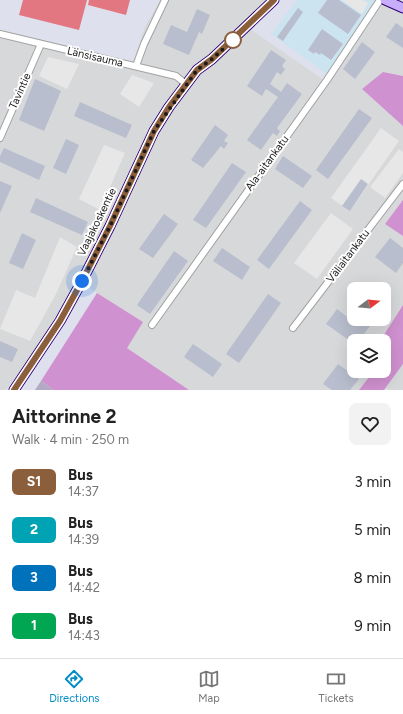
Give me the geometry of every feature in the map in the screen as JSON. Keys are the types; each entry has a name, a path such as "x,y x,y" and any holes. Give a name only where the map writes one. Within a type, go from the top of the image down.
{"main road":[{"name":"Vaajakoskentie","path":"14,390 60,321 82,281 110,226 154,131 169,107 187,85 202,75 212,59 274,0"},
{"path":"386,0 403,8"}],"street":[{"path":"136,66 144,44 165,0"},
{"name":"Ala-aitankatu","path":"152,325 326,80 380,0"},
{"name":"Länsisauma","path":"0,34 176,76 187,85"},
{"name":"Tavintie","path":"0,138 41,44"},
{"name":"Väliaitankatu","path":"293,328 403,184"}],"shaded area":[{"path":"23,0 87,0 79,30 19,15"},
{"path":"89,0 130,0 126,15 88,5"},
{"path":"160,0 267,0 243,24 328,83 383,3 403,13 403,76 383,72 362,89 403,126 403,200 385,224 403,236 403,305 391,324 391,282 347,282 347,326 390,326 384,334 347,334 347,378 369,378 359,390 189,390 126,347 143,322 77,280 35,351 6,390 0,390 0,38 131,68 145,27"},
{"path":"297,0 375,0 371,10 327,74 271,34"},
{"path":"342,0 363,0 368,3 362,14"},
{"path":"48,57 79,64 67,89 39,76"},
{"path":"383,72 403,76 403,126 362,89"},
{"path":"132,75 154,83 139,107 120,94"},
{"path":"381,128 399,141 350,211 331,198"},
{"path":"104,145 125,153 100,210 79,199"},
{"path":"399,149 403,152 403,173 385,198 370,187"},
{"path":"403,200 403,236 385,224"},
{"path":"331,213 353,229 317,279 294,263"},
{"path":"60,237 77,247 56,294 30,341 0,329 16,290 35,298"},
{"path":"97,293 143,322 127,348 189,390 54,390 41,381"},
{"path":"403,305 403,364 384,390 359,390 368,378 391,378 391,334 384,334"},
{"path":"403,364 403,390 389,390 386,388"},
{"path":"41,381 54,390 35,390"}],"building":[{"path":"327,0 339,0 361,15 348,34 318,13"},
{"path":"298,8 303,12 283,41 277,37"},
{"path":"197,9 210,15 202,34 199,32 189,55 163,44 171,25 187,32"},
{"path":"396,23 403,28 403,48 386,37"},
{"path":"322,29 343,44 331,60 321,53 320,55 315,52 314,54 308,50"},
{"path":"362,42 375,52 355,79 343,69"},
{"path":"271,50 286,60 282,66 285,69 281,75 277,72 270,84 281,92 287,83 302,94 277,128 280,131 277,136 273,133 261,150 247,140 278,97 266,89 262,96 247,86"},
{"path":"35,79 61,91 44,131 19,120"},
{"path":"80,102 132,125 126,138 74,116"},
{"path":"359,109 372,118 328,179 316,170"},
{"path":"215,125 228,135 224,141 228,143 224,149 221,146 203,168 191,160"},
{"path":"66,139 79,145 66,174 53,168"},
{"path":"4,148 45,166 39,180 0,162 0,156"},
{"path":"283,156 312,176 303,188 275,169"},
{"path":"232,163 246,172 206,228 193,220"},
{"path":"361,179 368,184 350,211 342,206"},
{"path":"0,181 12,186 0,213"},
{"path":"36,198 88,222 82,235 30,212"},
{"path":"300,201 312,210 269,269 257,260"},
{"path":"164,214 178,224 153,258 139,249"},
{"path":"22,233 36,240 23,269 9,263"},
{"path":"390,238 403,248 403,263 396,273 375,257"},
{"path":"222,248 250,267 242,280 213,261"},
{"path":"174,251 188,261 150,314 137,305"},
{"path":"268,294 281,303 239,363 226,354"},
{"path":"337,309 347,317 347,326 370,326 364,334 347,334 347,339 326,324"},
{"path":"0,341 18,349 12,362 0,357"},
{"path":"193,344 222,364 213,377 184,357"},
{"path":"338,364 347,370 347,378 359,379 350,390 332,390 323,384"}],"bus line":[{"name":"S1","path":"14,390 35,361 60,321 82,281 110,226 154,131 169,107 197,70 212,59 274,0"}],"route":[{"path":"82,281 110,226 154,131 169,107 197,70 233,40"}]}
